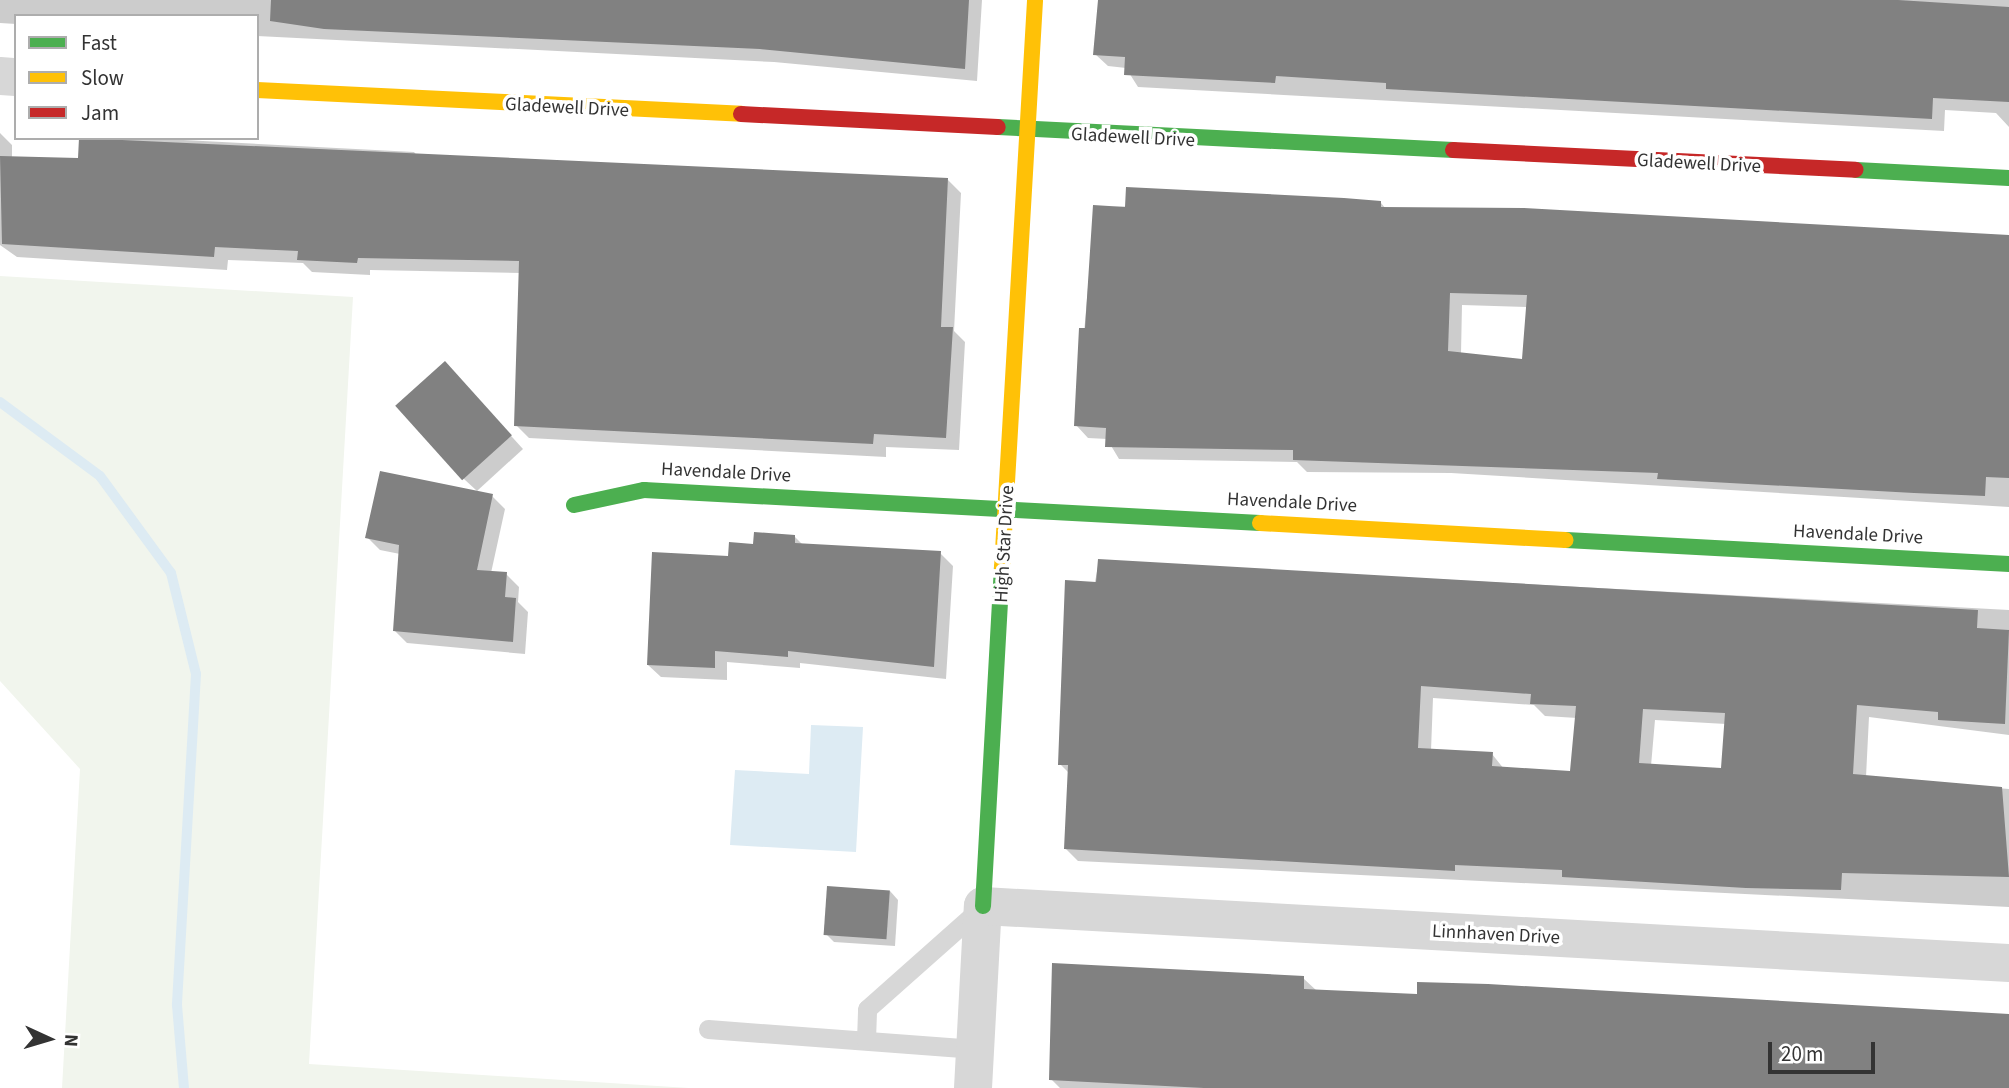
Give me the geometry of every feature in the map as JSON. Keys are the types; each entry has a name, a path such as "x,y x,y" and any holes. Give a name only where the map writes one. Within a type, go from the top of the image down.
{"street":[{"name":"High Star Drive","path":"973,1088 1035,0"},
{"name":"Gladewell Drive","path":"259,90 1027,134 2009,178"},
{"name":"Havendale Drive","path":"574,505 644,490 2009,564"},
{"name":"Linnhaven Drive","path":"983,906 2009,963"}],"lane":[{"path":"866,1040 867,1010 983,906"},
{"path":"708,1029 975,1049"}],"shaded area":[{"path":"0,276 353,297 309,1064 689,1088 62,1088 80,769 0,681"},
{"path":"811,725 863,727 856,852 730,845 735,770 809,774"}],"building":[{"path":"271,0 969,0 965,69 760,49 324,29 270,21"},
{"path":"1098,0 1898,0 2009,7 2009,102 1933,98 1932,119 1386,89 1386,83 1276,76 1275,83 1124,75 1125,57 1093,55"},
{"path":"79,140 122,140 948,178 941,327 953,327 946,438 874,434 873,444 514,426 519,261 358,258 357,263 297,260 298,251 215,247 214,257 2,244 0,156 78,158"},
{"path":"1126,187 1344,198 1381,201 1381,207 1524,208 2009,235 2009,478 1986,477 1985,496 1657,479 1658,473 1293,460 1293,450 1105,447 1106,428 1074,426 1079,328 1085,328 1093,205 1125,207","holes":["1450,293 1527,295 1522,359 1448,351"]},
{"path":"445,361 512,435 462,480 395,406"},
{"path":"380,471 493,494 477,570 507,572 505,597 516,598 513,642 393,631 399,545 365,538"},
{"path":"754,532 795,535 795,543 941,551 934,667 788,651 788,657 715,651 715,668 647,665 652,552 728,556 729,542 753,544"},
{"path":"1098,559 1978,610 1977,628 2009,630 2005,724 1938,720 1938,712 1857,705 1853,774 2002,787 2009,877 1842,873 1841,890 1746,888 1562,877 1562,870 1455,865 1455,871 1064,849 1068,765 1058,765 1065,580 1096,582","holes":["1421,686 1531,694 1530,704 1576,706 1570,771 1492,766 1493,752 1418,748","1643,709 1725,713 1721,768 1639,763"]},
{"path":"827,886 890,890 886,939 824,935"},
{"path":"1052,963 1304,976 1304,989 1417,994 1417,982 1488,984 2009,1014 2009,1088 1204,1088 1049,1080"}],"waterway":[{"path":"0,402 100,476 171,573 196,674 177,1005 184,1088"}],"traffic: fast":[{"path":"998,127 1453,150"},
{"path":"1856,170 2009,178"},
{"path":"574,505 644,490 1260,523"},
{"path":"1566,540 2009,564"},
{"path":"983,906 1002,568"}],"traffic: slow":[{"path":"1002,568 1035,0"},
{"path":"259,90 741,114"},
{"path":"1260,523 1566,540"}],"traffic: jam":[{"path":"741,114 998,127"},
{"path":"1453,150 1856,170"}]}
